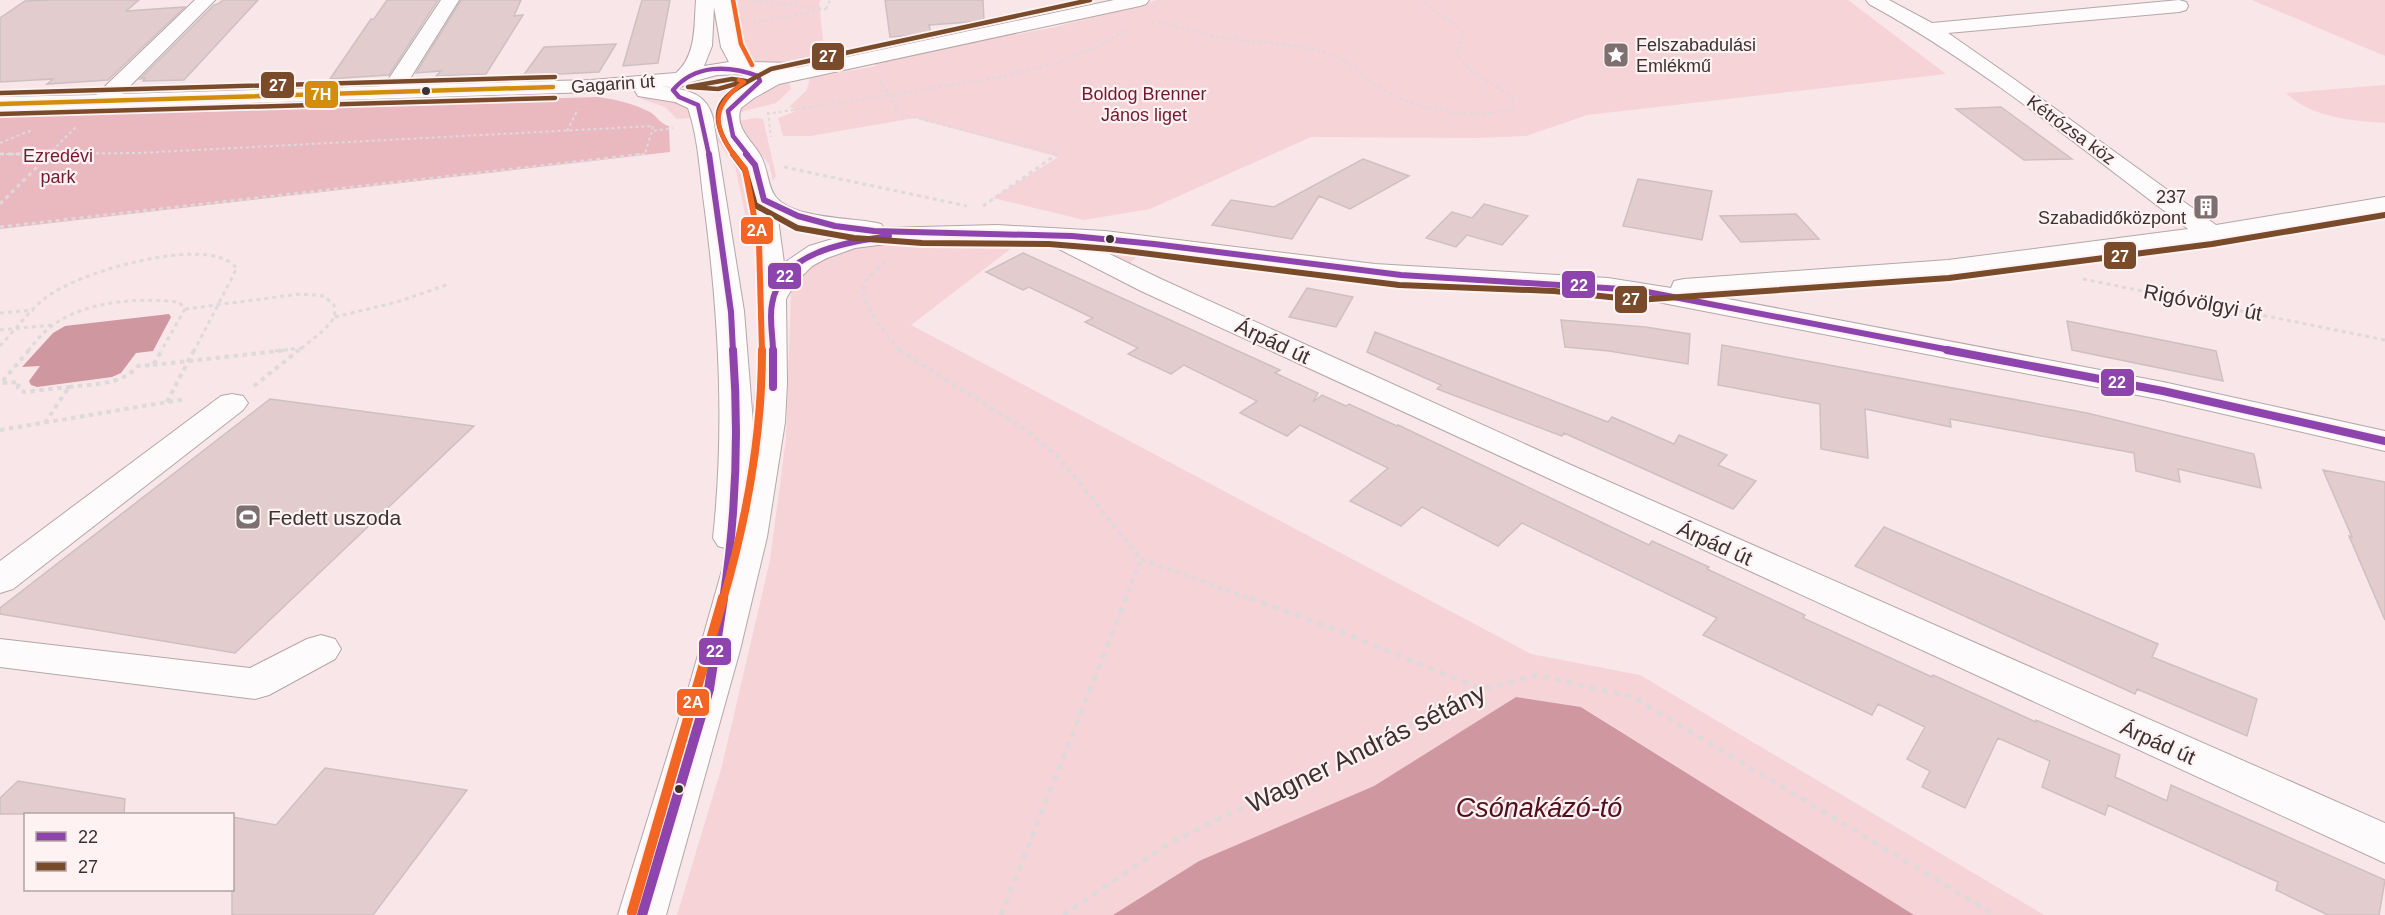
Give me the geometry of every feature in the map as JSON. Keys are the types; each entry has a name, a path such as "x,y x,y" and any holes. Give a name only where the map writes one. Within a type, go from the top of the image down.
{"street":[{"path":"102,101 206,0"},
{"path":"391,92 450,0"},
{"path":"686,91 715,101 748,84 768,81 884,48 1140,0"},
{"name":"Kétrózsa köz","path":"1875,0 1929,29 2007,83 2211,234"},
{"path":"711,3 748,84"},
{"path":"647,77 648,71 670,66 672,62 687,61 691,34 711,3"},
{"path":"686,91 702,51 711,3"},
{"path":"1929,29 2179,6"},
{"name":"Gagarin út","path":"0,104 553,87 686,91 714,70 748,84"},
{"path":"642,915 742,572 761,484 772,404 770,246 755,165 733,136 728,114 748,84"},
{"path":"686,91 697,103 701,112 731,312 736,386 735,487 728,563 709,689"},
{"path":"761,195 764,200 778,209 818,223 922,233 1049,234 1185,247 1400,275 1555,281 1637,290 2163,391 2385,441"},
{"path":"1637,290 1948,268 2211,234 2385,204"},
{"path":"723,252 770,246 846,243 922,233"},
{"name":"Árpád út","path":"1049,234 1151,285 1559,472 2385,844"},
{"path":"772,300 795,266 819,251 846,243"},
{"path":"1151,285 1153,271 1185,247"},
{"path":"0,580 232,403"},
{"path":"0,653 255,684 321,649"}],"path":[{"path":"753,0 826,9"},
{"path":"826,9 830,0"},
{"path":"1148,22 1220,37 1279,42 1330,53 1383,89 1411,101 1455,112 1480,115 1500,114 1512,109 1514,98 1472,71 1456,56 1463,30 1420,0"},
{"path":"745,25 826,9"},
{"path":"767,114 990,79 1061,62 1100,45 1131,27"},
{"path":"889,95 900,114 1058,154 980,208"},
{"path":"0,204 102,101"},
{"path":"0,154 139,153 653,126 645,153 0,227"},
{"path":"652,131 673,128"},
{"path":"794,168 974,207"},
{"path":"0,346 45,298 99,271 166,256 197,255 225,259 237,268 167,402"},
{"path":"893,255 872,273 861,288 871,314 902,353 1026,430 1059,458 1141,559 1329,627 1483,689"},
{"name":"Rigóvölgyi út","path":"2023,259 2063,274 2385,340"},
{"path":"232,403 303,348 335,317 397,302 449,284"},
{"path":"185,309 300,294 324,296 334,306 335,317"},
{"path":"0,330 53,325 83,312 130,301 158,299 179,302 185,309"},
{"path":"0,314 34,309"},
{"path":"153,365 185,309"},
{"path":"0,383 53,325"},
{"path":"0,383 19,382 18,388 24,392 69,387 117,380 131,374 138,366 303,348"},
{"path":"45,423 69,387"},
{"path":"0,430 189,398"},
{"path":"1001,915 1141,559"},
{"name":"Wagner András sétány","path":"1063,915 1168,844 1483,689 1536,675 1633,697 1995,915"}],"green space":[{"path":"735,0 821,0 819,3 824,48 799,64 758,68 748,56"},
{"name":"Boldog Brenner János liget","path":"1157,0 1848,0 1946,74 1587,115 1526,136 1311,137 1150,209 1084,220 993,198 1058,157 915,118 810,136 783,136 778,118 794,112 793,108 789,107 807,90 810,78 876,66 873,62 1055,27"},
{"path":"2252,0 2385,0 2385,56"},
{"path":"788,79 791,89 776,103 737,113 760,93"},
{"path":"2385,85 2385,123 2359,121 2319,113 2307,108 2286,93"},
{"path":"641,95 664,98 688,106 692,118 677,119 665,107 641,99"},
{"name":"Ezredévi park","path":"598,97 644,109 669,126 670,152 0,229 0,113"},
{"path":"763,119 776,176 773,181 769,164 742,132 739,121"},
{"path":"722,123 726,143 743,169 753,220 751,223 747,223 735,166 718,141 716,124"},
{"path":"922,240 1021,241 911,325 1531,654 1640,675 2044,915 1914,915 1582,707 1516,697 1374,786 1199,861 1113,915 677,915 722,766 770,560 786,439 791,290 800,275 813,263 829,255 867,245"},
{"path":"1088,245 1140,250 1143,251 1127,263"}],"water":[{"path":"169,314 171,317 153,351 136,353 121,373 112,377 37,387 31,385 29,381 40,366 22,367 53,333 65,326"},
{"name":"Csónakázó-tó","path":"1516,697 1581,707 1914,915 1113,915 1199,861 1374,786"}],"building":[{"path":"139,0 126,11 185,7 108,80 47,84 53,79 0,82 0,18 25,1"},
{"path":"223,0 258,0 184,80 143,81 145,78 140,79 214,5"},
{"path":"387,0 438,0 389,75 330,79 371,19 374,19"},
{"path":"461,0 521,0 514,16 523,15 486,74 436,76 441,71 416,73"},
{"path":"642,0 670,0 658,63 623,66"},
{"path":"885,0 983,0 984,21 929,25 931,34 890,37"},
{"path":"616,44 599,72 523,76 544,47"},
{"path":"2001,107 2072,159 2024,160 1956,109"},
{"path":"1363,159 1409,176 1350,209 1319,196 1292,239 1212,225 1231,200 1274,207"},
{"path":"1638,179 1712,191 1702,240 1623,226"},
{"path":"1484,204 1528,216 1502,245 1467,235 1456,247 1426,238 1452,212 1472,218"},
{"path":"1796,214 1819,239 1741,242 1720,216"},
{"path":"1023,253 1280,370 1275,373 1318,393 1313,402 1322,395 1398,425 1649,545 1652,541 1709,567 1707,569 1805,615 1803,618 1932,677 1933,675 2036,722 2036,720 2120,755 2115,777 2167,801 2171,785 2385,880 2379,915 2328,915 2276,890 2278,882 2108,805 2105,815 2042,787 2050,761 1998,738 1965,808 1922,787 1930,771 1907,759 1925,727 1878,704 1872,715 1703,635 1717,618 1522,523 1498,546 1422,507 1401,526 1350,501 1388,468 1300,425 1287,436 1240,413 1257,401 1184,365 1171,374 1128,354 1138,348 1085,322 1093,318 1029,287 1023,290 986,272"},
{"path":"1307,288 1353,297 1336,327 1289,317"},
{"path":"1561,320 1645,327 1690,334 1688,364 1609,351 1565,347"},
{"path":"2067,321 2216,351 2223,381 2072,350"},
{"path":"1375,332 1608,422 1612,417 1674,444 1679,435 1727,455 1718,465 1756,481 1733,509 1564,433 1562,436 1437,389 1441,385 1367,352"},
{"path":"1722,345 2087,413 2254,454 2261,488 2178,469 2180,482 2136,471 2134,453 1950,419 1951,427 1865,409 1868,458 1821,449 1820,404 1718,385"},
{"name":"Fedett uszoda","path":"270,399 474,426 235,653 0,614 0,608"},
{"path":"2323,470 2385,482 2385,620 2349,536 2352,537"},
{"path":"1884,527 2158,644 2152,657 2257,699 2247,736 2137,689 2135,694 1855,566"},
{"path":"325,768 467,790 373,915 232,915 234,817 276,825"},
{"path":"18,781 125,799 124,813 0,814 0,798"}],"transit line":[{"name":"2A","path":"733,0 741,44 752,65"},
{"name":"27","path":"1090,0 771,69 733,90 720,103 718,113 723,140 745,170 755,205 797,228 854,238 922,243 1049,244 1110,249 1399,285 1554,291 1637,300 1949,278 2212,244 2385,215"},
{"name":"22","path":"642,915 709,689 727,573 735,487 737,408 731,312 708,150 698,105 679,97 673,90 680,81 700,71 736,69 758,76 760,81 758,85 728,111 733,136 755,165 764,200 798,216 835,226 914,234 1072,236 1401,275 1637,290 2163,391 2385,441"},
{"name":"27","path":"0,93 555,77"},
{"name":"27","path":"732,79 746,81 732,87 718,89 688,87 732,79"},
{"name":"2A","path":"632,912 732,569 751,482 762,403 759,242 745,169 723,140 718,114 727,95 744,82 739,80"},
{"name":"7H","path":"0,104 553,87"},
{"name":"27","path":"0,114 555,98"},
{"name":"22","path":"773,387 771,315 778,285 788,272 802,261 818,253 855,242 889,236"}],"place":[{"name":"Felszabadulási Emlékmű","path":"1616,55"},
{"name":"237 Szabadidőközpont","path":"2206,207"},
{"name":"Fedett uszoda","path":"248,517"}]}
